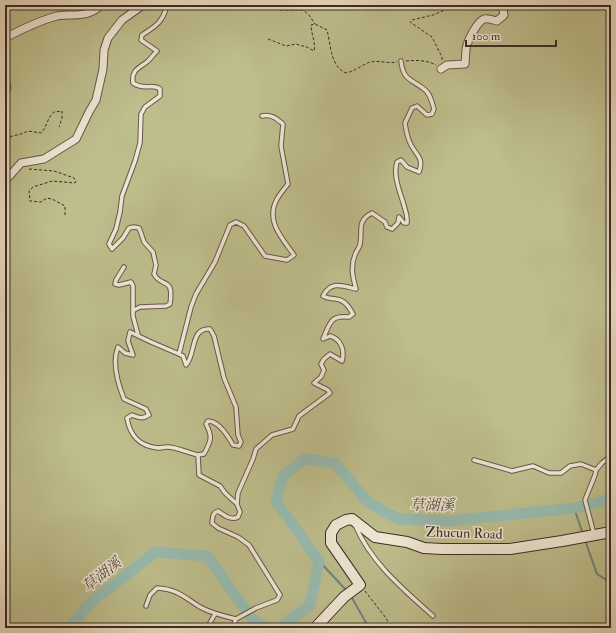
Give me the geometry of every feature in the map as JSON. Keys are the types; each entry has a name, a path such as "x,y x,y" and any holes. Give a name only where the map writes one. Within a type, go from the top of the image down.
{"street":[{"path":"5,58 5,38 26,27 58,16 74,16 87,13 101,5"},
{"path":"5,181 21,163 44,158 76,139 96,100 103,69 104,50 108,38 122,20 143,5"},
{"path":"441,69 447,65 465,64 467,46 472,33 484,19 497,21 501,19 504,15 502,5"},
{"path":"5,78 7,88 5,92"},
{"path":"316,628 348,595 360,585 331,543 331,533 336,525 352,519"},
{"name":"Zhucun Road","path":"352,519 375,537 407,542 424,548 510,549 562,542 588,534 611,532"}],"lane":[{"path":"134,310 140,307 166,306 170,304 170,288 165,282 157,280 154,274 156,265 153,252 144,242 139,228 129,228 123,238 112,250 108,244 116,229 122,196 140,143 141,114 145,107 160,96 160,89 157,87 139,87 133,83 132,78 137,68 148,61 157,51 141,40 142,35 157,25 165,16 167,5"},
{"path":"232,628 236,619 256,608 277,600 280,595 248,545 238,537 218,528 212,523 213,515 218,511 232,519 238,517 240,512 237,504 238,493 256,449 272,435 293,429 299,416 330,393 328,390 314,384 321,377 324,370 322,364 324,359 330,354 342,361 344,353 335,337 330,336 323,339 333,319 338,316 349,317 353,314 344,301 326,298 323,296 330,287 336,285 356,289 352,267 354,257 360,244 361,225 368,216 372,214 385,222 387,227 392,229 396,225 399,217 404,223 407,223 408,217 402,201 395,169 397,162 401,160 407,167 419,172 422,164 418,154 412,146 405,123 412,108 416,106 427,115 432,114 434,109 426,89 406,76 402,71 401,61"},
{"path":"179,354 191,307 202,283 215,262 230,225 236,222 244,226 265,256 287,260 294,255 280,236 273,222 273,210 277,199 288,184 281,146 283,124 276,118 268,115 262,116"},
{"path":"124,267 115,284 119,286 130,282 133,286 135,324 138,335"},
{"path":"205,329 210,330 214,336 224,378 236,407 238,435 241,442 238,446 233,445 226,432 212,421 208,421 206,424 211,432 211,438 204,454 198,455 168,447 158,448 134,438 127,418 132,415 139,418 145,418 149,415 146,409 124,399 119,388 115,353 118,346 125,353 133,355 128,341 130,332 138,335 183,356 186,365 190,361 194,342 199,333 205,329"},
{"path":"198,455 199,475 220,486 237,504"},
{"path":"588,534 585,500 596,470 607,459 611,460"},
{"path":"474,460 512,471 533,466 550,473 561,473 570,466 582,464 596,470"},
{"path":"352,519 361,537 386,573 433,616"},
{"path":"146,606 150,595 158,588 168,588 182,594 201,608 215,614 236,619"},
{"path":"207,628 215,614"}],"path":[{"path":"274,5 273,6 278,10 303,10 310,15 316,24 327,30 332,57 340,71 346,73 370,62 379,61 390,64 401,61 420,60 432,63 441,69 442,58 432,37 410,22 412,20 434,15 445,10 447,5"},
{"path":"268,39 286,46 296,44 305,46 314,51 314,38 311,25 316,24"},
{"path":"5,138 28,131 41,133 45,129 51,114 62,111 62,118 59,127"},
{"path":"29,169 54,171 74,178 76,181 75,183 52,181 33,187 29,190 30,201 41,202 47,198 52,199 65,206 65,216"},
{"path":"360,585 386,618 391,628"}],"shaded area":[{"path":"5,5 611,5 611,628 5,628"}],"waterway":[{"name":"草湖溪","path":"279,628 310,605 319,561 276,501 283,476 304,459 335,463 368,502 398,519 450,521 574,508 611,499"},
{"path":"574,508 583,534"},
{"path":"585,540 597,574 611,583"},
{"name":"草湖溪","path":"69,628 90,603 156,552 207,556 253,620 267,628"},
{"name":"草湖溪","path":"319,561 347,591"},
{"name":"草湖溪","path":"351,596 369,628"}]}
